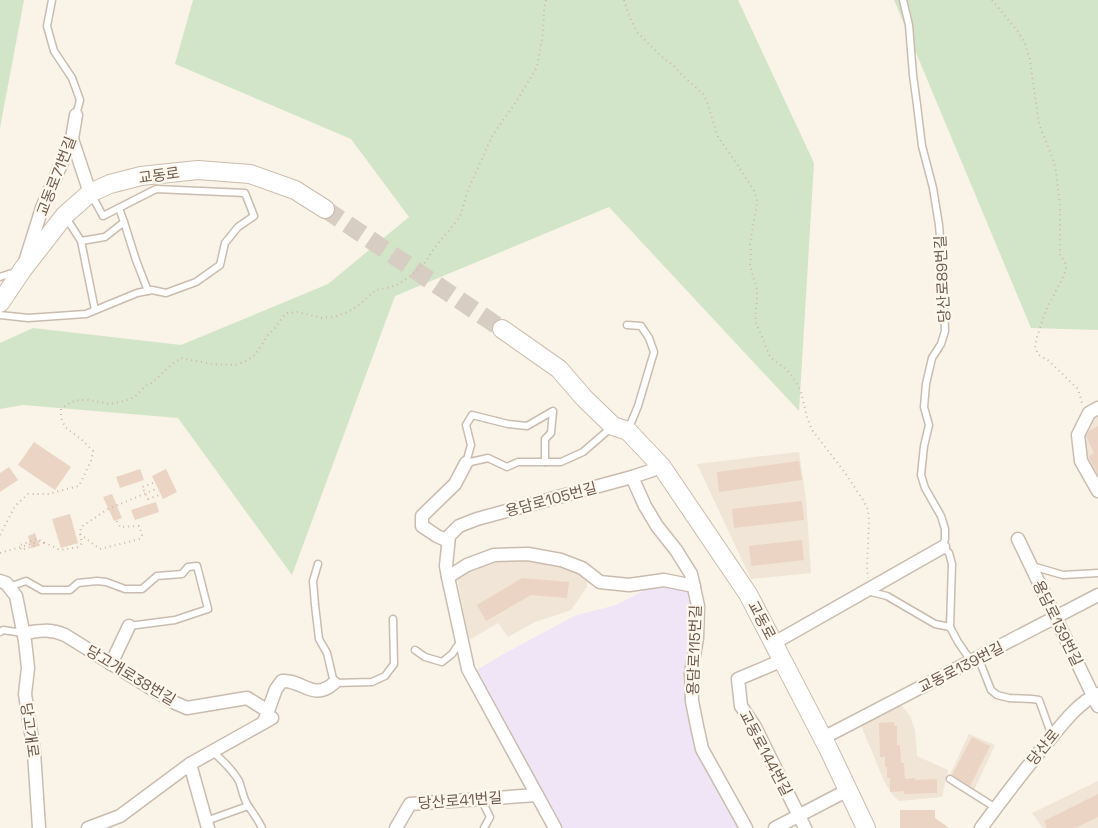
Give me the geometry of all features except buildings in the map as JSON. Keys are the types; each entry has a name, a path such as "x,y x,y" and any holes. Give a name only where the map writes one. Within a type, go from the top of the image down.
{"street":[{"name":"교동로71번길","path":"23,269 42,208 72,139 76,115"},
{"path":"72,139 90,193"},
{"name":"교동로","path":"0,304 23,269 65,215 90,193 110,184 141,176 198,170 250,174 295,190 324,209"},
{"name":"교동로","path":"502,329 559,369 584,398 662,467 748,594 823,738 866,828"},
{"path":"1098,408 1089,413 1078,435 1082,462 1098,491"},
{"path":"466,463 455,484 422,516 422,526 448,541 446,566 468,669 555,828"},
{"name":"용담로105번길","path":"448,541 448,536 459,526 477,519 632,477 662,467"},
{"name":"용담로115번길","path":"632,477 658,526 691,574 698,606 697,638 692,673 692,701 697,726 702,749 746,828"},
{"name":"용담로139번길","path":"1018,539 1096,698"},
{"path":"774,643 867,585 943,547"},
{"path":"448,577 467,565 494,555 528,554 560,560 582,568 600,582 629,585 664,580 694,586"},
{"name":"당고개로","path":"3,585 16,596 24,633 28,668 25,694 34,752 39,828"},
{"name":"교동로139번길","path":"823,738 1098,595"},
{"path":"111,664 128,626"},
{"name":"당고개로38번길","path":"24,633 47,630 57,631 173,702 188,708 247,698 269,716"},
{"name":"교동로144번길","path":"783,660 738,679 741,706 755,727 805,828"},
{"path":"88,828 120,816 190,764 269,716 276,690 282,681 289,680 310,690 324,689 334,683"},
{"name":"당산로","path":"981,828 1052,736 1070,716 1096,698"},
{"path":"190,764 207,825"},
{"path":"774,828 848,790"},
{"name":"당산로41번길","path":"396,828 410,804 537,794"}],"lane":[{"name":"교동로71번길","path":"52,0 47,26 54,51 72,78 80,100 76,115"},
{"name":"당산로89번길","path":"903,0 909,25 912,75 918,106 922,146 933,188 942,262 945,331 941,344 932,358 926,384 924,407 929,425 924,446 922,475 925,488 941,516 945,529 943,547 949,553 952,564 950,627"},
{"path":"0,316 28,318 86,314 137,293 152,290 166,293 196,282 220,265 225,243 238,227 254,216 245,193 156,189 103,216 90,193"},
{"path":"119,208 148,291"},
{"path":"65,215 81,241 95,310"},
{"path":"81,241 105,237 124,222"},
{"path":"0,277 23,269"},
{"path":"546,462 546,438 550,433 553,411 526,426 508,424 472,415 466,425 471,445 466,463 488,458 507,467 518,462 546,462 561,462 583,452 621,429 638,406 654,352 649,338 640,326 628,325"},
{"path":"318,564 313,580 319,639 327,653 334,683 372,682 385,676 394,664 393,619"},
{"name":"당고개로","path":"3,585 26,581 42,590 70,590 78,583 97,581 106,582 125,589 142,589 157,576 182,574 188,567 196,566 208,609 175,620 128,626"},
{"path":"1030,566 1064,575 1098,573"},
{"path":"867,585 935,624 950,627 958,642 974,659 991,690 996,695 1008,698 1039,700 1052,736"},
{"path":"1,629 24,633"},
{"path":"415,650 442,662 452,654 462,640"},
{"path":"212,751 228,765 239,782 242,795 262,828"},
{"path":"950,779 996,808"},
{"path":"481,799 490,817 484,828"},
{"path":"207,825 248,806"}],"path":[{"path":"0,535 14,506 28,494 48,494 79,486 92,461 93,451 65,427 61,418 61,409 71,402 88,400 110,404 135,397 144,387 153,382 181,358 212,364 235,365 246,361 255,355 286,313 298,312 322,318 336,316 348,312 359,305 376,290 399,284 414,273 426,261 460,217 468,190 492,136 538,67 546,0"},
{"path":"624,0 637,32 703,94 718,137 754,191 757,199 750,244 750,266 757,289 755,320 770,357 788,371 797,384 812,430 846,474 868,510 867,585"},
{"path":"992,0 1019,33 1025,44 1030,60 1039,124 1056,171 1060,207 1060,255 1065,262 1066,269 1046,310 1035,348 1039,355 1078,389 1086,420"},
{"path":"153,483 142,487 145,494 148,499 159,495"},
{"path":"20,547 37,539 60,550 79,547 82,543 81,527 108,509 156,490"},
{"path":"80,534 100,549 140,539 142,535 140,526 120,527 116,520"},
{"path":"20,547 42,542"},
{"path":"0,553 42,542"}],"shaded area":[{"path":"1098,412 1098,479 1084,459 1082,434 1092,415"},
{"path":"799,452 806,499 811,573 751,579 697,464"},
{"path":"516,557 571,566 586,575 587,587 571,610 535,622 508,637 498,623 469,640 457,578 468,568 495,558"},
{"path":"685,587 693,606 689,653 683,682 697,745 739,828 561,828 475,671 574,616 616,605 649,588"},
{"path":"900,704 910,716 915,730 917,756 948,770 942,797 899,801 884,781 861,725"},
{"path":"969,734 995,745 974,790 949,777"},
{"path":"1098,781 1098,828 1043,828 1032,813"}],"green space":[{"path":"0,0 24,0 0,128"},
{"path":"193,0 738,0 814,163 799,411 609,207 395,296 292,575 178,418 23,405 0,409 0,343 33,328 181,345 328,284 409,217 351,139 175,64"},
{"path":"894,0 1098,0 1098,330 1031,328"}],"tunnel":[{"path":"325,209 502,329"}]}
